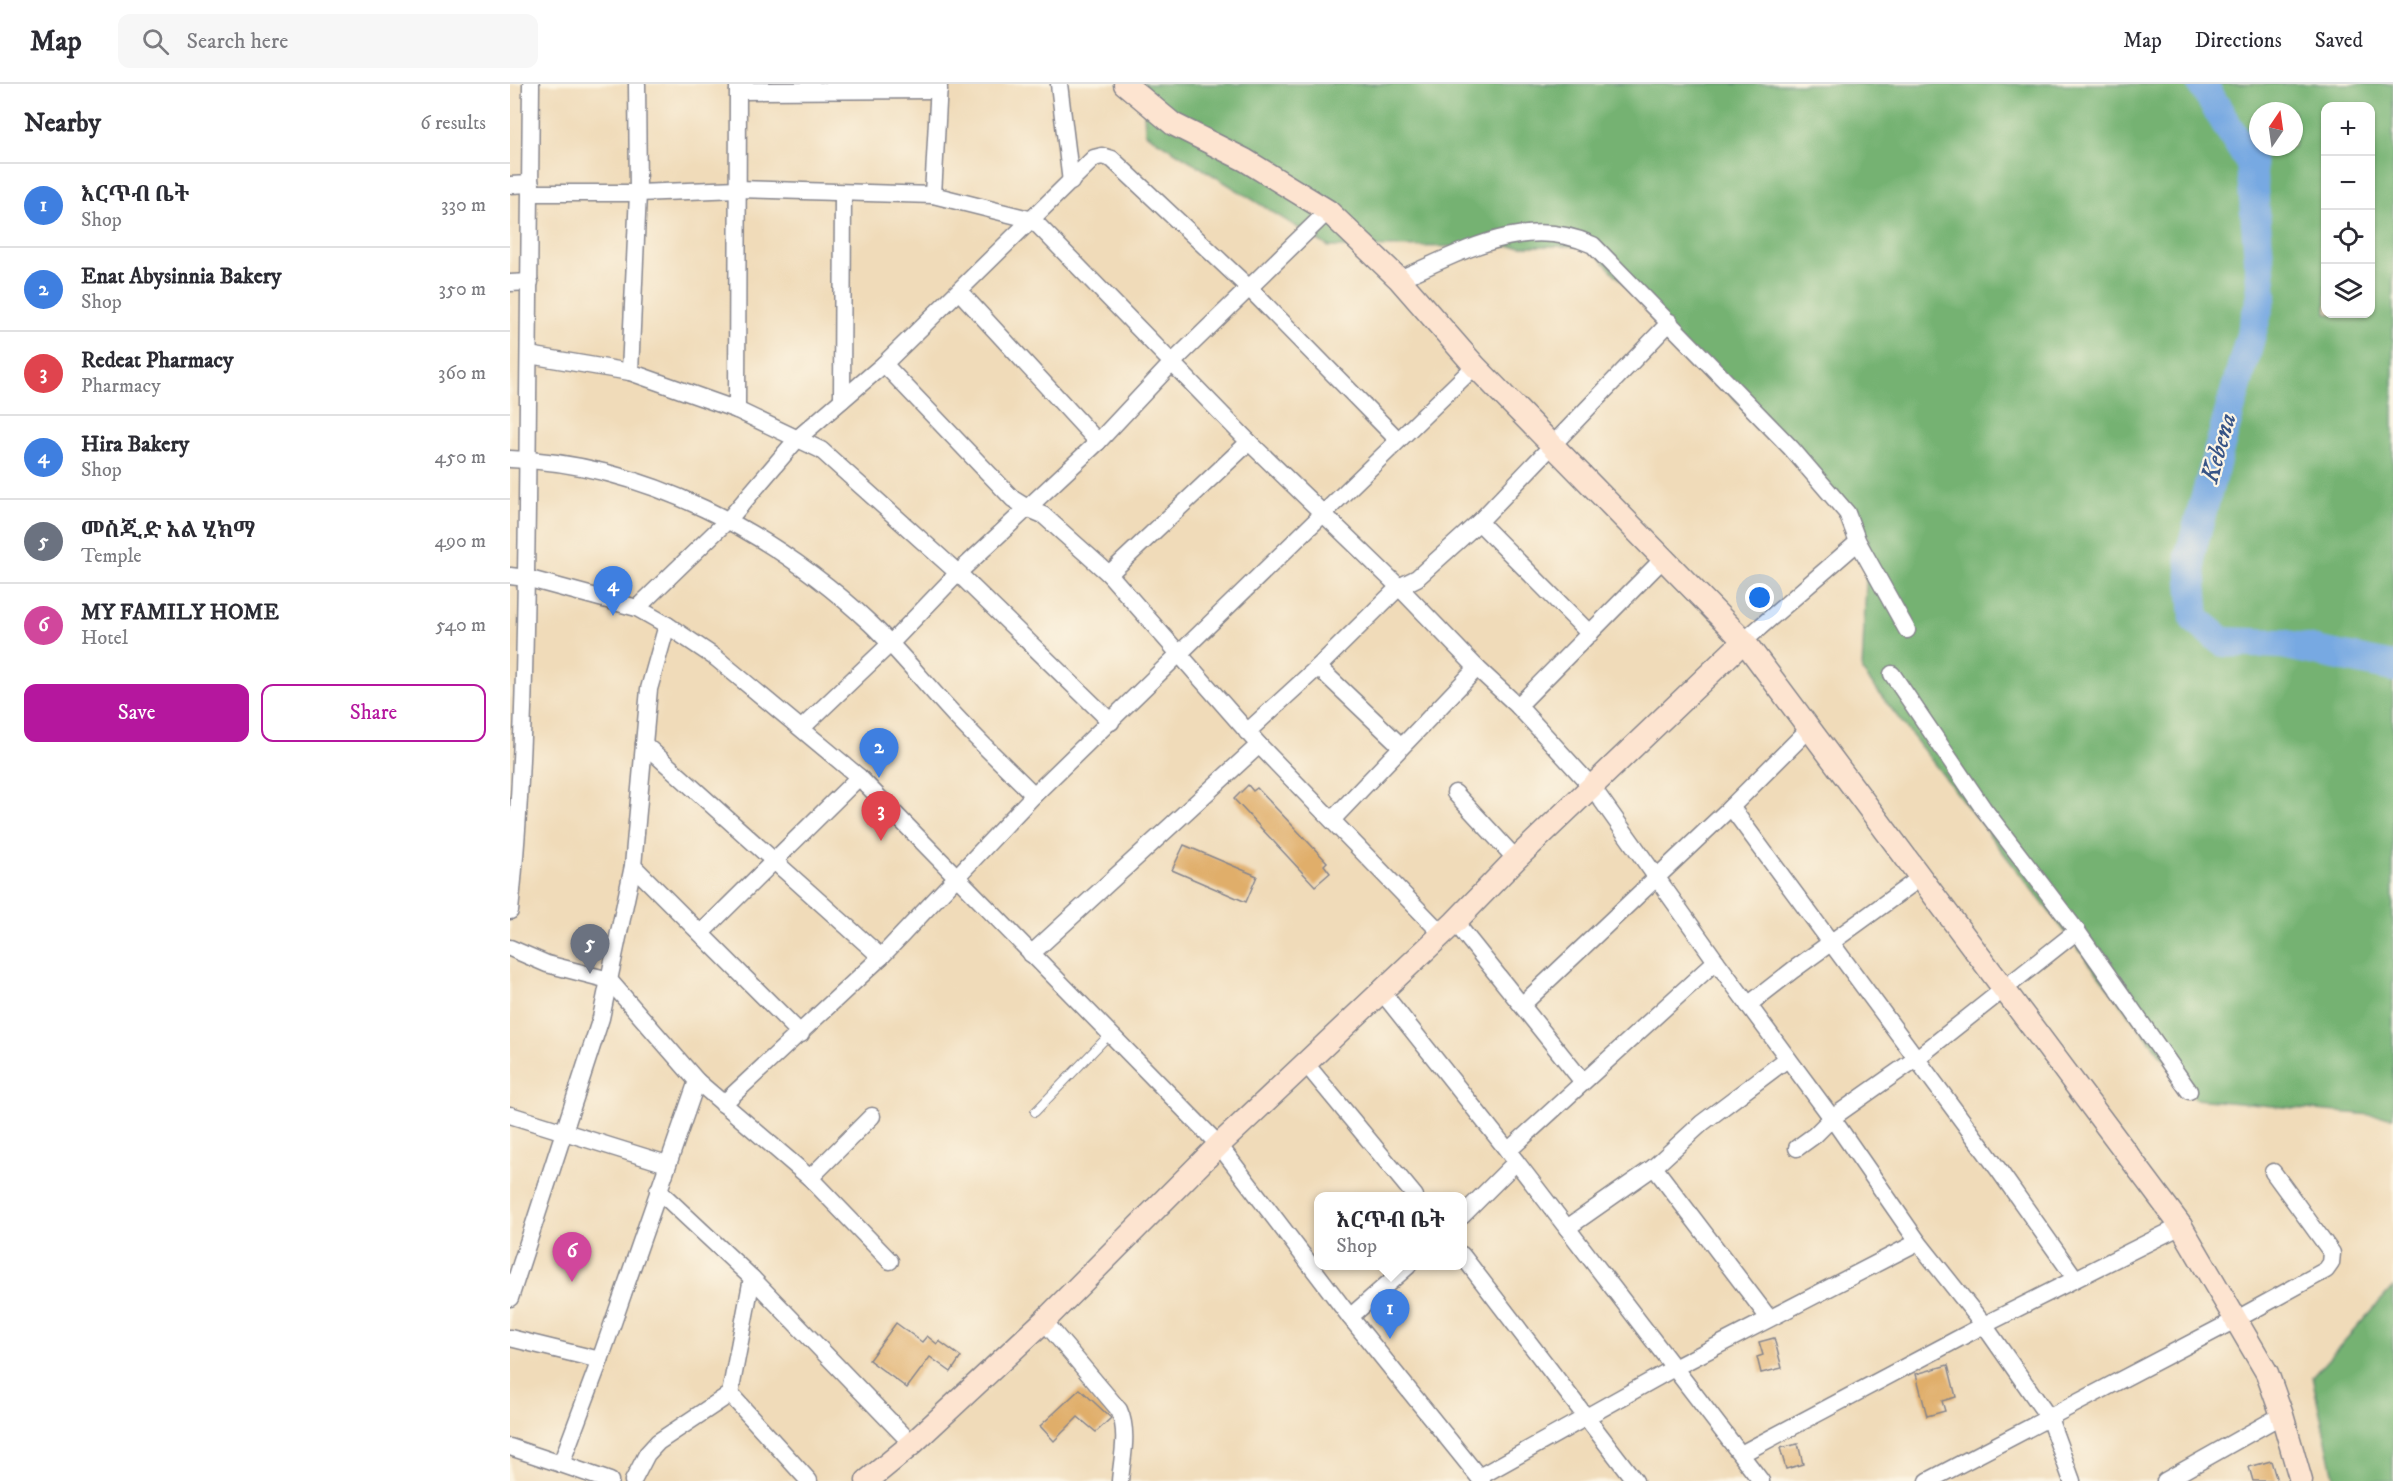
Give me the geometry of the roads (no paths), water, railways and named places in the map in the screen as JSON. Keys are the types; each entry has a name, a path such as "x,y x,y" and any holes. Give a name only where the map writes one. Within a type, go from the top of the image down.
{"main road":[{"path":"1125,84 1173,124 1245,160 1328,211 1399,279 1475,366 1744,641 2181,1226 2267,1372 2301,1481"},
{"path":"867,1481 912,1444 1044,1321 1219,1145 1449,928 1516,859 1593,788 1744,641"}],"street":[{"path":"510,911 522,765 518,577 527,459 531,84"},
{"path":"630,372 638,193 637,84"},
{"path":"1059,84 1071,182"},
{"path":"737,410 738,88 939,87 933,195"},
{"path":"638,608 729,519 798,438 884,364 1094,158 1102,156 1112,159 1248,287 1398,440"},
{"path":"510,185 531,189 638,193 738,189 933,195 1033,220 1249,442 1399,587 1477,669 1518,706 1593,788 1716,962 1832,1118 1918,1242 1984,1325 2049,1418 2072,1481"},
{"path":"842,400 843,193"},
{"path":"802,728 889,645 958,573 1098,442 1172,363 1328,211"},
{"path":"1399,279 1498,238 1548,232 1573,236 1593,245 1791,448 1847,513 1858,542 1907,630"},
{"path":"510,283 530,282"},
{"path":"959,291 1098,442"},
{"path":"1247,732 1318,667 1399,587 1417,578 1479,522 1670,322"},
{"path":"529,355 630,372 737,410 821,450 958,573 1111,722"},
{"path":"884,364 1014,499 1043,515 1109,574 1259,746 1332,820 1449,928 1522,1004 1583,1082"},
{"path":"723,1104 801,1034 881,957 1034,795 1475,366"},
{"path":"1109,574 1249,442"},
{"path":"510,459 527,459 600,471 647,484 729,519 807,572 871,624 960,722 1034,795"},
{"path":"1479,522 1590,634"},
{"path":"1744,641 1858,542"},
{"path":"1518,706 1664,558"},
{"path":"518,577 638,608 667,625 716,658 859,777 1219,1145 1314,1270"},
{"path":"510,1298 601,1018 633,866 649,689 667,625"},
{"path":"1318,667 1401,746"},
{"path":"1332,820 1477,669"},
{"path":"1892,674 1983,808 2077,931 2189,1091"},
{"path":"1522,1004 1657,878 1810,728"},
{"path":"644,744 881,957"},
{"path":"1031,954 1259,746"},
{"path":"701,933 859,777"},
{"path":"1455,793 1516,859"},
{"path":"1731,807 1917,1058 2075,1278"},
{"path":"633,866 801,1034"},
{"path":"1748,1005 1920,878"},
{"path":"1797,1148 1815,1135 1832,1118 1917,1058 2002,988 2077,931"},
{"path":"510,948 547,964 609,980 697,1081 810,1178 890,1261"},
{"path":"1467,1210 1512,1157 1583,1082 1716,962"},
{"path":"1382,992 1761,1481"},
{"path":"1567,1228 1654,1167 1702,1123 1787,1059"},
{"path":"1306,1064 1411,1192"},
{"path":"561,1464 600,1360 697,1081"},
{"path":"510,1115 564,1134 667,1164"},
{"path":"810,1178 872,1116"},
{"path":"1654,1167 1768,1317"},
{"path":"1928,1481 2326,1270 2331,1263 2332,1253 2272,1172"},
{"path":"658,1190 753,1278 912,1444"},
{"path":"1741,1454 1984,1325 2181,1226"},
{"path":"1314,1270 1480,1479 1584,1416 1768,1317 1918,1242"},
{"path":"1467,1262 1635,1481"},
{"path":"1350,1317 1403,1270"},
{"path":"633,1481 647,1454 658,1442 730,1394 753,1278"},
{"path":"1044,1321 1119,1410 1124,1420 1120,1481"},
{"path":"510,1338 600,1360"},
{"path":"730,1394 809,1481"},
{"path":"2174,1479 2282,1415"},
{"path":"510,1448 610,1481"}],"lane":[{"path":"1035,1112 1110,1034"}],"waterway":[{"name":"Kebena","path":"2202,84 2251,164 2262,295 2190,554 2195,619 2223,642 2282,644 2393,667"}],"place":[{"name":"Hira Bakery","path":"613,616"},
{"name":"Enat Abysinnia Bakery","path":"879,778"},
{"name":"Redeat Pharmacy","path":"881,841"},
{"name":"መስጂድ አል ሂክማ","path":"590,974"},
{"name":"MY FAMILY HOME","path":"572,1282"},
{"name":"እርጥብ ቤት","path":"1390,1339"}]}
